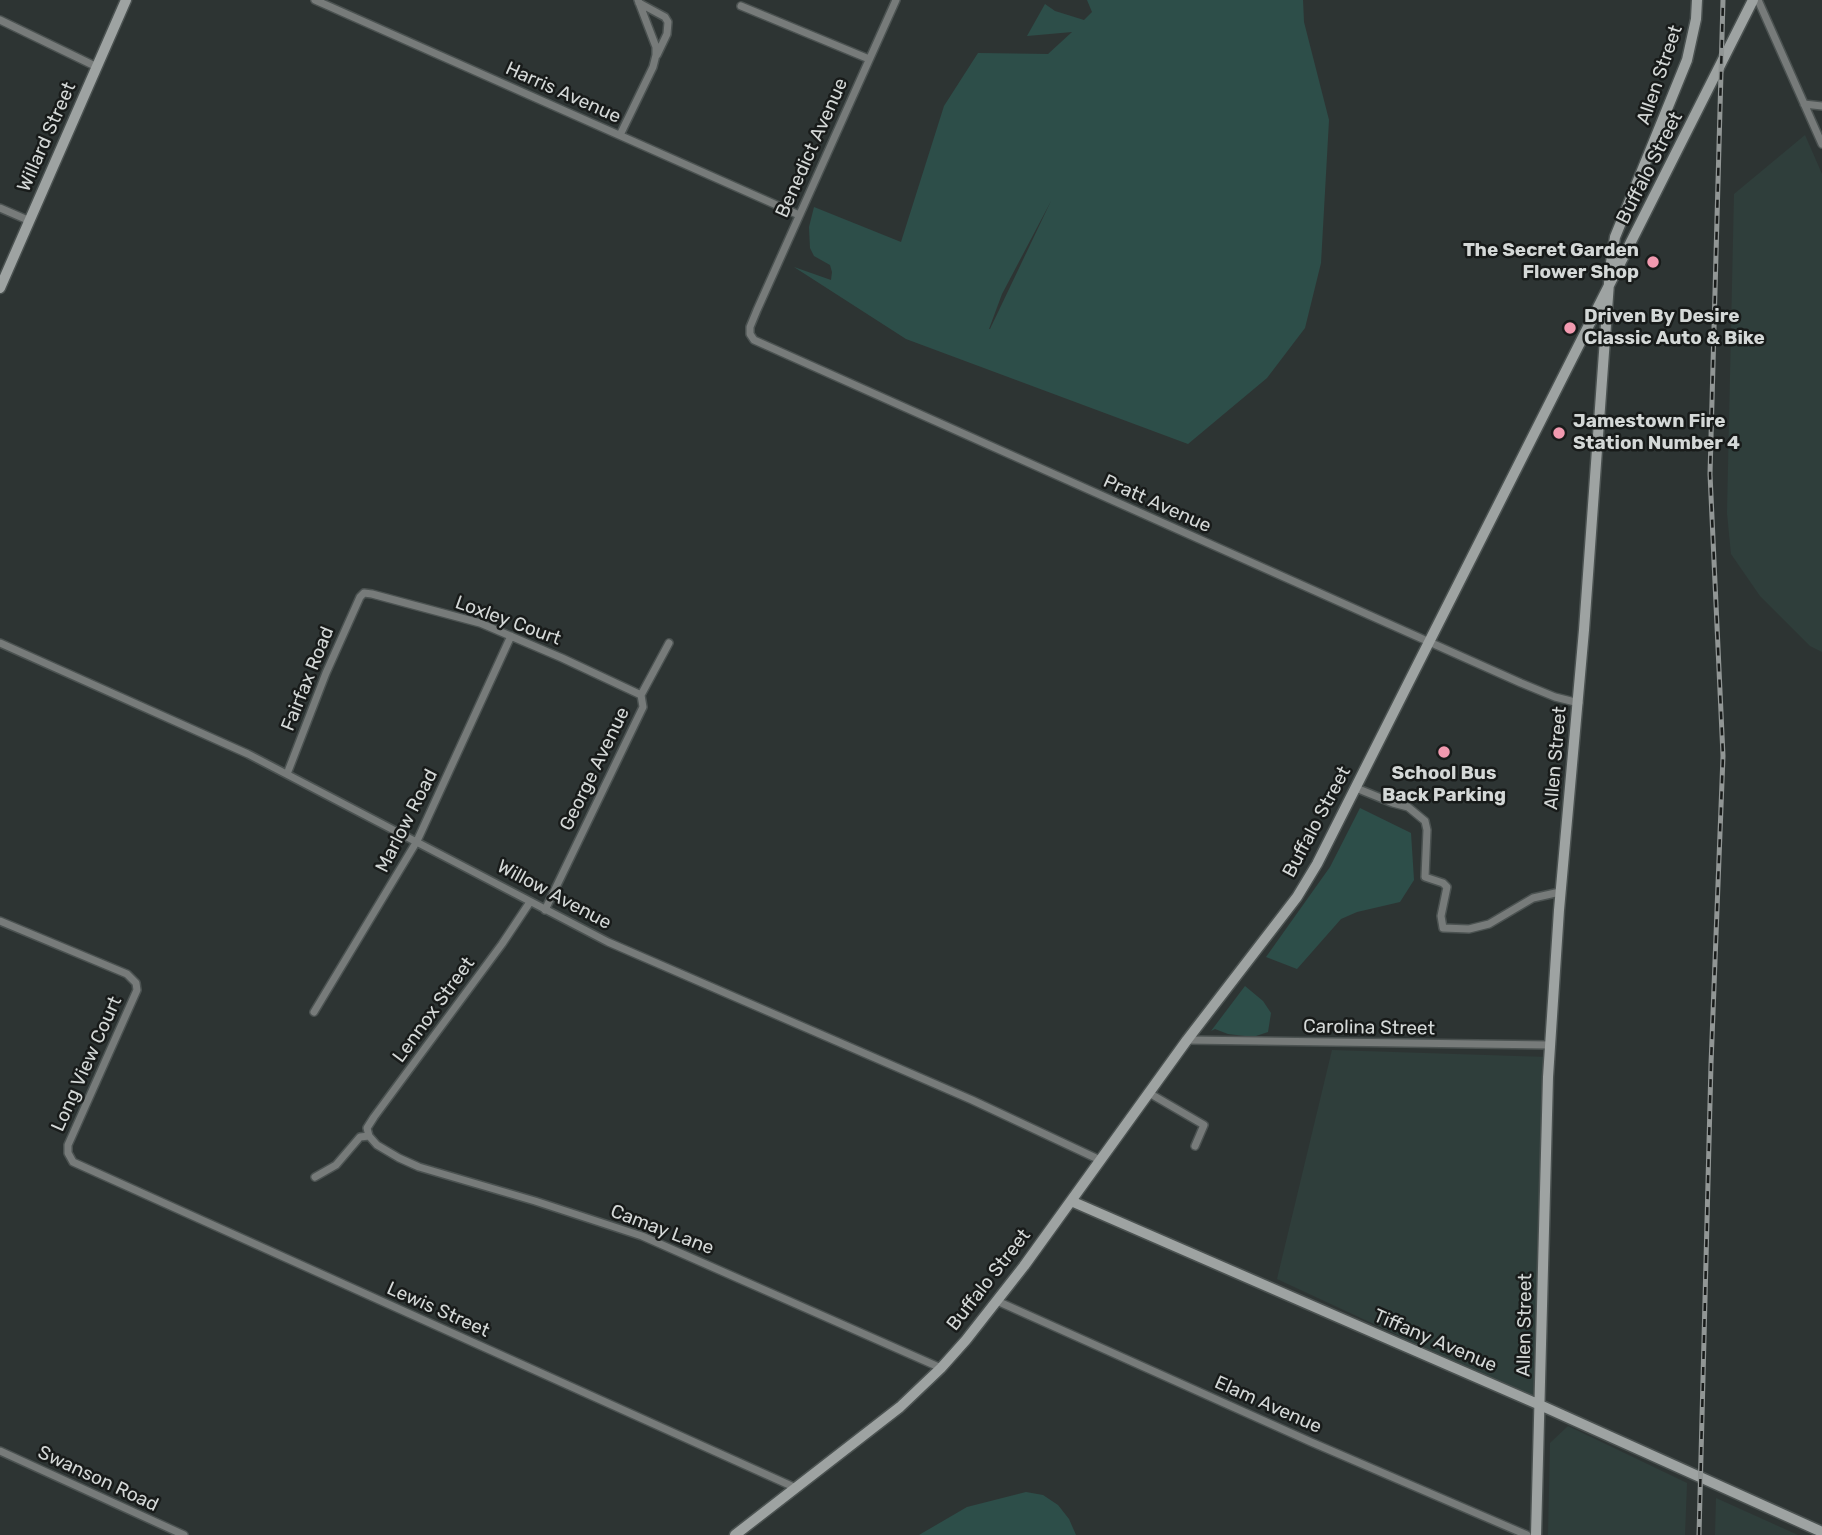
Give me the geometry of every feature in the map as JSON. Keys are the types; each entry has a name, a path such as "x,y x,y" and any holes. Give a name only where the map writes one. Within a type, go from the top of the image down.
{"street":[{"name":"Willard Street","path":"0,288 126,0"},
{"name":"Harris Avenue","path":"315,0 799,215"},
{"name":"Benedict Avenue","path":"757,310 896,0"},
{"name":"Allen Street","path":"1536,1535 1550,1045 1560,892 1579,703 1610,269 1619,228 1688,60 1697,0"},
{"path":"1756,0 1822,144"},
{"name":"Buffalo Street","path":"735,1535 900,1408 941,1368 997,1301 1187,1040 1297,897 1356,788 1756,0"},
{"path":"620,135 667,34 668,22 665,17 639,2"},
{"path":"639,2 656,47 656,55"},
{"path":"741,6 869,60"},
{"path":"0,20 97,67"},
{"path":"1804,104 1822,106"},
{"path":"0,208 30,221"},
{"path":"1619,228 1628,238 1636,235"},
{"name":"Pratt Avenue","path":"757,310 750,334 768,349 1555,697 1579,703"},
{"name":"Loxley Court","path":"360,597 363,593 372,594 480,624 640,695"},
{"name":"Fairfax Road","path":"287,774 360,597"},
{"name":"Marlow Road","path":"314,1012 417,841 511,636"},
{"name":"Willow Avenue","path":"0,643 287,774 608,942 972,1100 1100,1160"},
{"name":"George Avenue","path":"545,910 643,707 640,695 669,643"},
{"path":"1356,788 1408,807 1424,821 1427,826 1425,877 1447,887 1441,916 1443,928 1469,929 1489,924 1533,898 1560,892"},
{"name":"Lennox Street","path":"369,1136 367,1128 374,1116 502,944 530,902"},
{"name":"Long View Court","path":"0,921 127,974 136,985 68,1145 69,1157"},
{"name":"Carolina Street","path":"1187,1040 1550,1045"},
{"path":"1149,1093 1204,1125 1195,1146"},
{"path":"315,1177 336,1165 360,1138 369,1136"},
{"name":"Camay Lane","path":"369,1136 388,1152 419,1167 642,1236 941,1368"},
{"name":"Lewis Street","path":"69,1157 84,1168 797,1489"},
{"name":"Tiffany Avenue","path":"1071,1201 1540,1405 1822,1532"},
{"name":"Elam Avenue","path":"997,1301 1323,1448 1527,1535"},
{"name":"Swanson Road","path":"0,1451 184,1535"}],"shaded area":[{"path":"1805,135 1822,174 1822,652 1810,646 1760,596 1731,554 1727,513 1734,194"},
{"path":"1332,1050 1547,1057 1535,1399 1277,1279"},
{"path":"1568,1426 1687,1483 1685,1535 1548,1535 1550,1443"},
{"path":"1716,1498 1798,1535 1715,1535"}],"green space":[{"path":"1087,0 1303,0 1304,22 1329,120 1321,263 1305,328 1267,378 1188,444 906,339 794,267 831,280 830,265 814,256 810,248 809,227 814,207 901,242 944,106 978,53 1048,54 1072,32 1027,36 1045,4 1055,11 1084,20 1092,12","holes":["1051,201 990,329 1002,294"]},
{"path":"1360,808 1411,833 1414,880 1400,902 1357,912 1341,919 1297,969 1266,957 1330,867"},
{"path":"1245,986 1263,1001 1271,1013 1268,1032 1253,1037 1228,1034 1215,1029 1211,1031"},
{"path":"1026,1492 1043,1495 1058,1505 1069,1519 1076,1535 919,1535 967,1507"}],"railway":[{"path":"1699,1535 1711,1064 1723,756 1710,474 1723,0"}],"place":[{"name":"The Secret Garden Flower Shop","path":"1653,262"},
{"name":"Driven By Desire Classic Auto & Bike","path":"1570,328"},
{"name":"Jamestown Fire Station Number 4","path":"1559,433"},
{"name":"School Bus Back Parking","path":"1444,752"}]}
